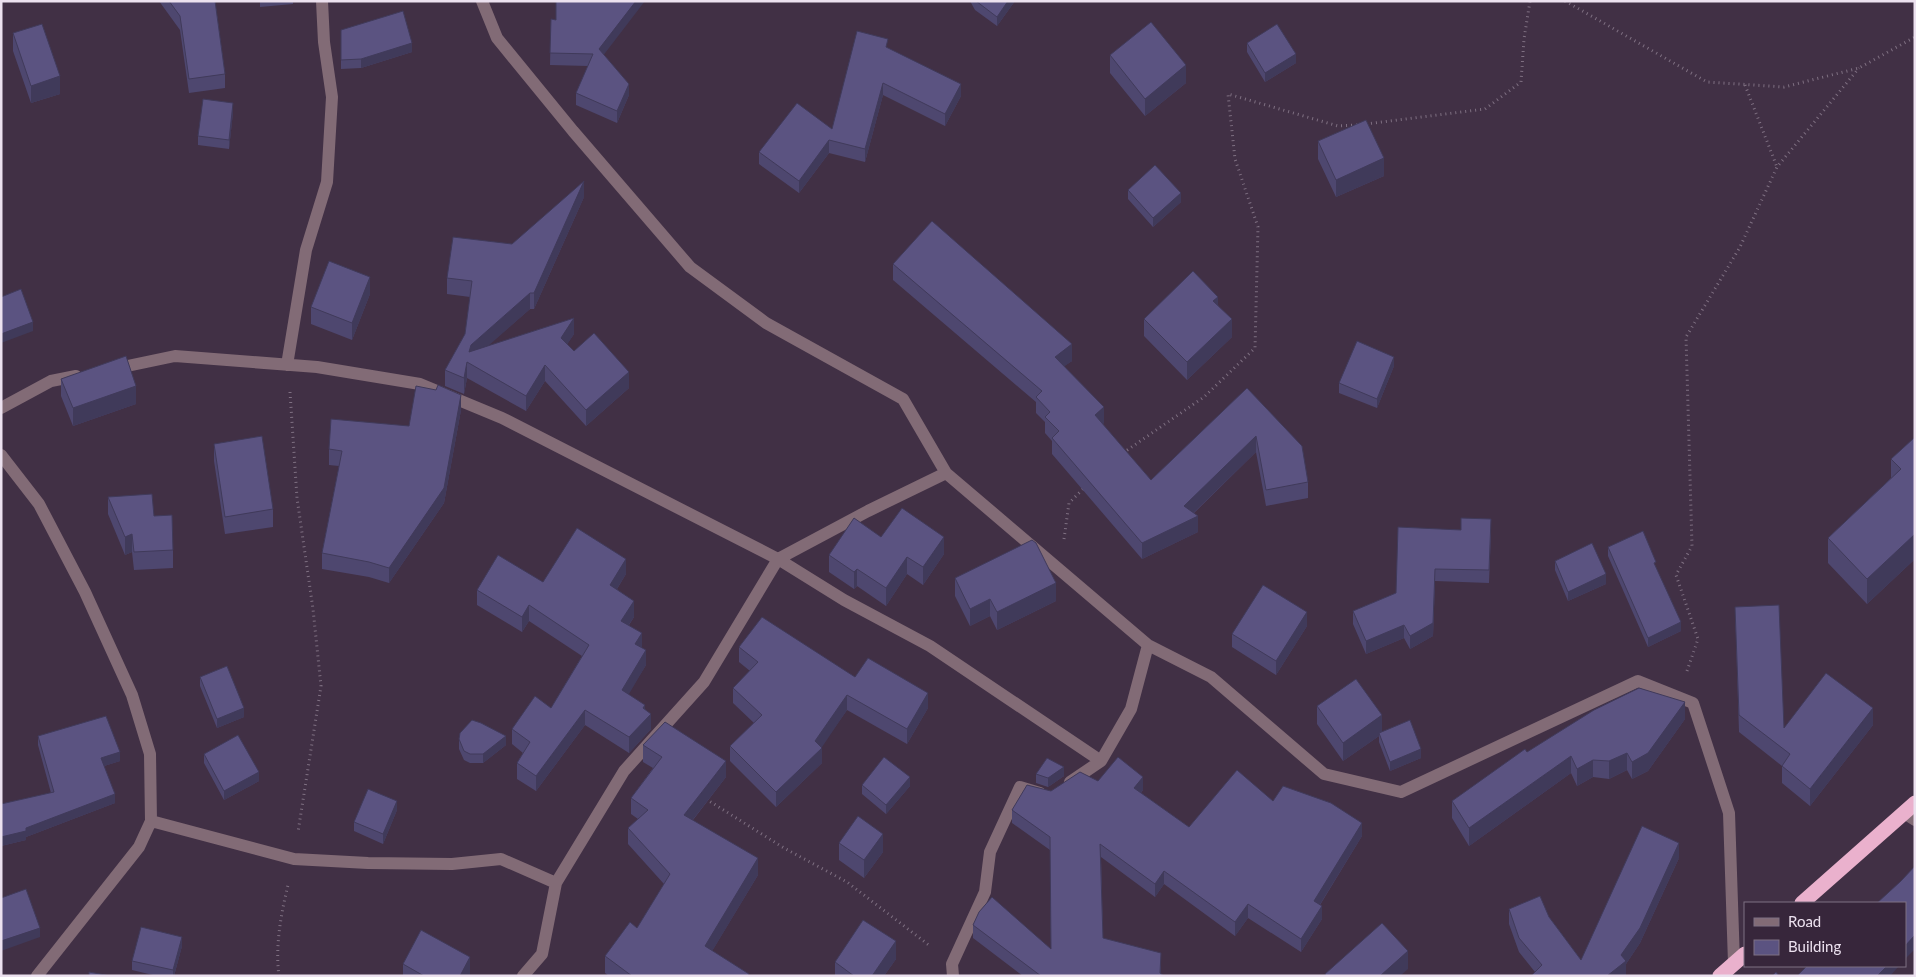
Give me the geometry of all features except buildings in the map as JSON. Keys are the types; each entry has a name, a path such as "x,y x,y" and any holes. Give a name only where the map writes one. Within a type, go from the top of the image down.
{"highway":[{"path":"1803,902 1911,812"},
{"path":"1720,976 1739,958"}],"street":[{"path":"287,364 306,250 327,182 332,97 324,42 322,1"},
{"path":"482,1 497,38 573,131 690,267 766,323 903,399 946,473 1059,572 1148,645 1211,677 1324,774 1400,792 1638,681 1693,703 1728,813 1739,958"},
{"path":"1,408 51,381 175,356 318,367 420,384 502,418 778,559 844,600 930,646 1101,761"},
{"path":"1,455 39,504 85,592 132,695 150,754 151,821 139,847 37,976"},
{"path":"523,976 542,954 556,883 624,771 704,682 778,559 868,511 946,473"},
{"path":"953,970 985,892 990,852 1020,787 1053,794 1101,761 1131,709 1148,645"},
{"path":"151,821 294,859 368,864 452,864 501,859 556,883"}],"path":[{"path":"1117,457 1204,397 1255,348 1258,228 1235,160 1228,94 1338,126 1405,121 1485,109 1522,82 1524,39 1530,1"},
{"path":"1565,1 1707,82 1784,87 1859,68 1915,37"},
{"path":"1693,703 1685,675 1698,639 1676,575 1692,546 1686,337 1740,247 1777,167 1859,68"},
{"path":"1744,85 1777,167"},
{"path":"279,976 277,963 281,917 294,859 320,686 313,609 297,498 287,364"},
{"path":"1059,572 1068,503 1089,483"},
{"path":"703,797 784,848 847,882 953,970"}]}
